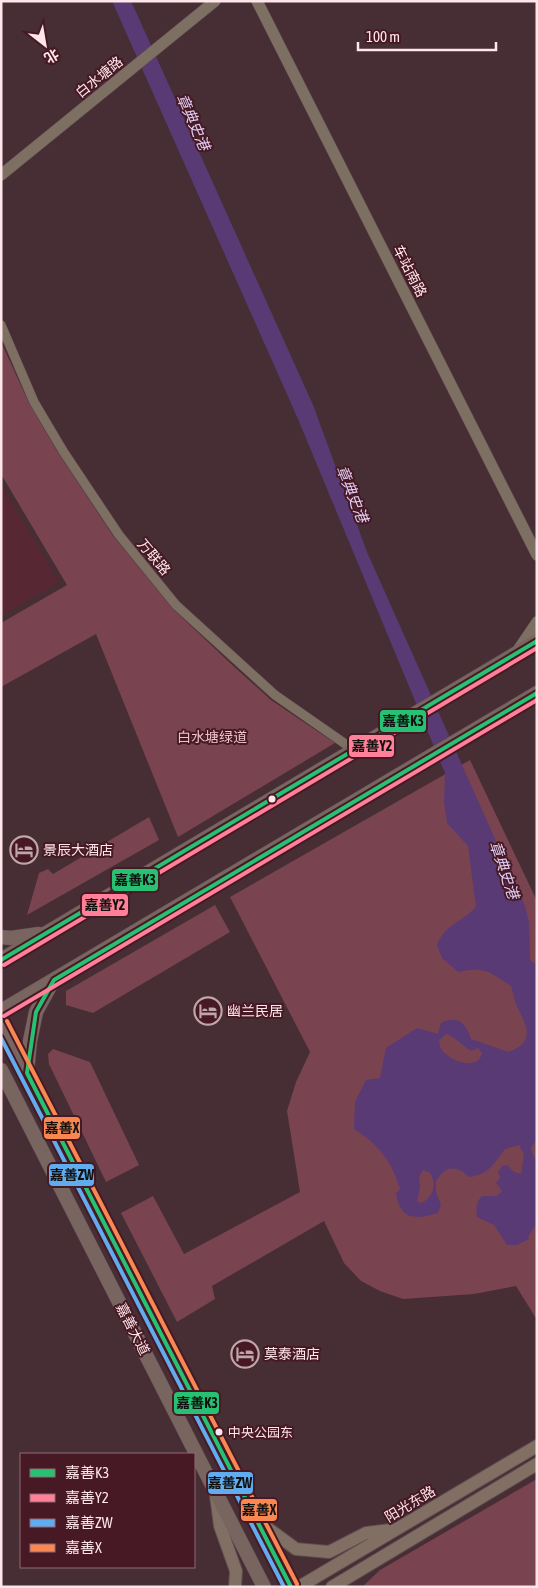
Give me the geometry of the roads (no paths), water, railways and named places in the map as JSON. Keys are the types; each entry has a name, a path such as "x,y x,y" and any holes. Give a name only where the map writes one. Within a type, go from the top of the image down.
{"main road":[{"path":"1,960 537,641"},
{"path":"1,1011 537,693"},
{"path":"1,937 11,938 47,933"},
{"path":"27,1073 30,1041 36,1012 54,980"},
{"name":"嘉善大道","path":"1,1024 291,1587"},
{"name":"嘉善大道","path":"1,1070 6,1086 264,1587"},
{"name":"阳光东路","path":"298,1587 537,1446"},
{"path":"332,1587 537,1464"},
{"path":"215,1491 220,1526 236,1571 235,1587"},
{"path":"247,1501 255,1505 266,1527 296,1549 329,1552 366,1533 397,1529"},
{"path":"353,1587 377,1560"}],"street":[{"name":"白水塘路","path":"1,175 191,23 215,1"},
{"name":"车站南路","path":"256,1 537,555"},
{"name":"万联路","path":"1,325 34,402 63,451 119,535 176,605 275,695 354,750"},
{"path":"514,655 537,622"},
{"path":"506,710 537,699"}],"water":[{"name":"章典史港","path":"112,1 131,1 313,405 367,552 525,906 529,922 530,960 537,965 537,1138 531,1149 537,1164 537,1223 528,1237 529,1239 517,1245 507,1245 494,1225 477,1217 477,1208 482,1196 497,1196 502,1191 496,1183 500,1178 498,1172 502,1166 507,1165 514,1172 521,1174 524,1154 519,1145 505,1149 490,1168 482,1174 469,1177 460,1170 451,1168 443,1172 436,1181 436,1192 441,1205 438,1213 416,1217 405,1213 401,1208 396,1193 400,1189 397,1179 383,1154 354,1129 355,1102 366,1080 380,1078 386,1048 417,1028 438,1034 441,1023 457,1020 467,1029 471,1039 509,1052 523,1043 527,1032 511,986 481,970 458,972 442,958 437,945 449,928 476,907 468,846 447,823 444,802 445,773 298,419","holes":["446,1034 455,1038 471,1051 478,1048 482,1053 479,1059 468,1063 455,1060 449,1056 440,1047 439,1040","423,1170 430,1173 434,1185 432,1193 422,1203 417,1202 420,1187 419,1177"]}],"place":[{"name":"景辰大酒店","path":"24,850"},
{"name":"幽兰民居","path":"208,1011"},
{"name":"莫泰酒店","path":"245,1354"},
{"name":"中央公园东","path":"219,1432"}],"park label":[{"name":"白水塘绿道","path":"212,737"}]}
